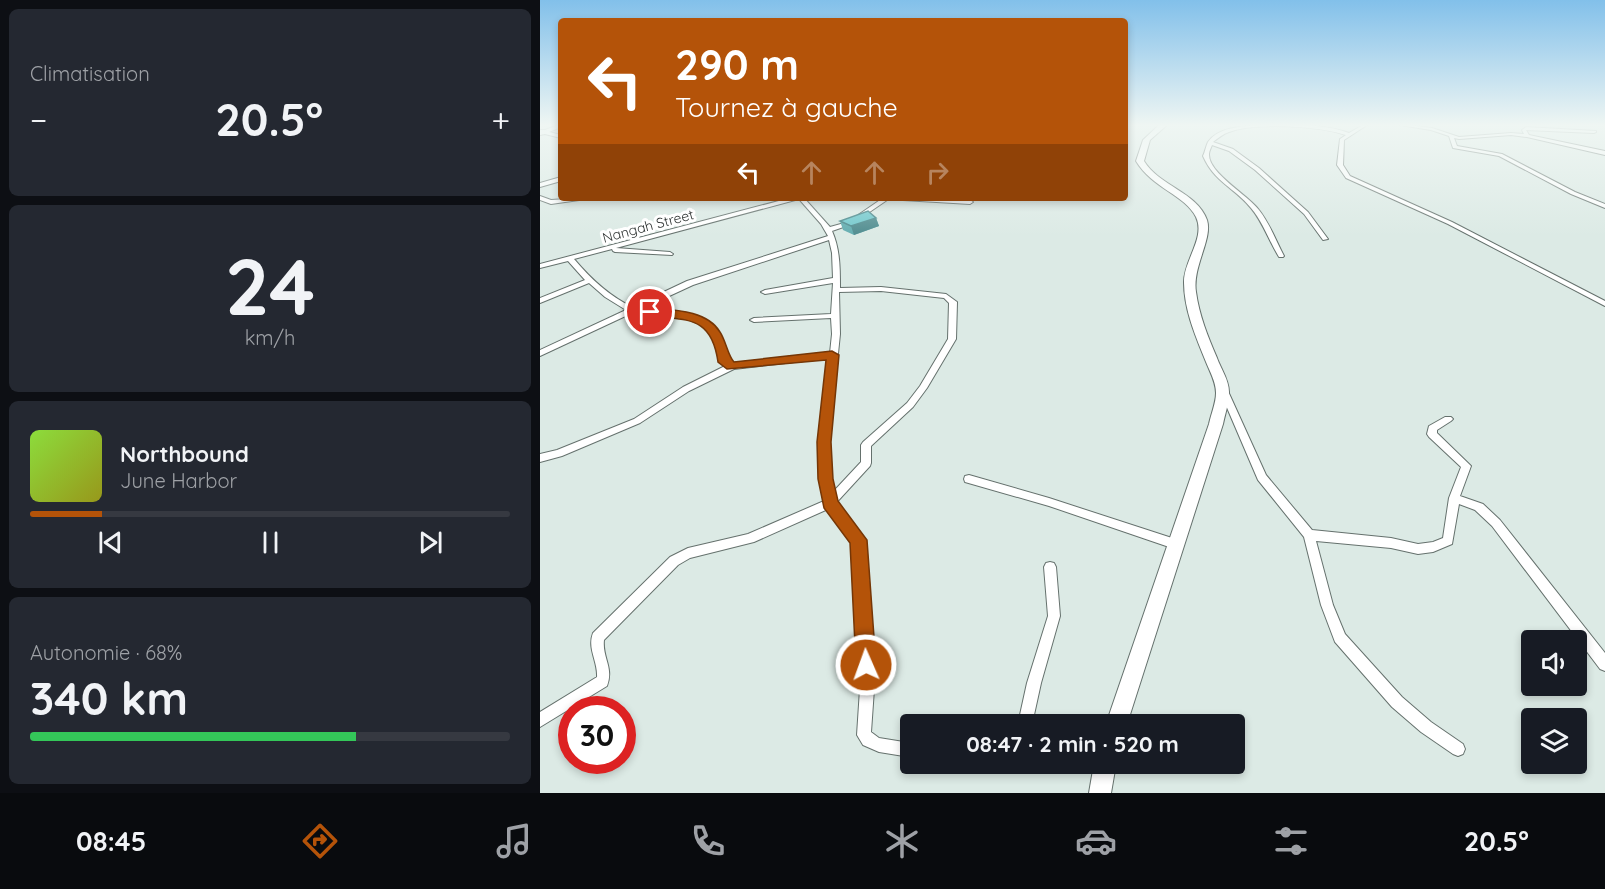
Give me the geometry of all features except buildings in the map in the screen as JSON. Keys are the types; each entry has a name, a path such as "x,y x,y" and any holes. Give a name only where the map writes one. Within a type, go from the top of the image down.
{"street":[{"path":"1141,162 1156,181 1192,207 1203,221 1204,229 1193,258 1189,282 1200,328 1222,388 1262,477 1309,535 1327,604 1340,638 1397,702 1426,727 1458,749"},
{"path":"1208,162 1212,173 1252,204 1264,220 1281,256"},
{"path":"1247,162 1306,213 1324,239"},
{"path":"1340,162 1340,165 1354,181 1442,219 1605,304"},
{"path":"1515,162 1573,193 1605,206"},
{"path":"540,185 558,181"},
{"path":"540,198 551,202"},
{"path":"540,207 558,201"},
{"name":"Nangah Street","path":"540,266 785,201"},
{"path":"803,201 830,233 835,285 836,334 824,442 825,479 830,504 858,540 867,689 864,735 869,742 879,746 900,749"},
{"path":"540,353 635,311 690,283 830,233 850,223 883,201"},
{"path":"953,201 970,202"},
{"path":"609,249 670,254"},
{"path":"568,258 588,281 635,311 681,314 697,319 714,331 723,348 725,362 732,366"},
{"path":"540,301 588,281"},
{"path":"540,720 602,681 605,672 596,646 598,637 678,558 750,539 830,504 866,463 866,445 910,405 923,388 952,339 953,302 946,296 835,285 765,292"},
{"path":"754,320 834,316"},
{"path":"540,458 559,453 637,421 686,389 732,366 832,355"},
{"path":"1119,714 1218,414 1222,388"},
{"path":"1218,414 1236,416"},
{"path":"1309,535 1391,543 1418,549 1433,547 1448,541 1454,498 1466,466 1432,434 1432,428 1448,419"},
{"path":"969,479 1049,501 1175,544"},
{"path":"1454,498 1479,507 1496,523 1605,664"},
{"path":"1027,714 1054,616 1050,567"},
{"path":"1100,793 1103,774"}],"route":[{"path":"650,312 681,314 697,319 714,331 723,348 725,362 732,366 832,355 824,442 825,479 830,504 858,540 862,571 866,665"}]}
